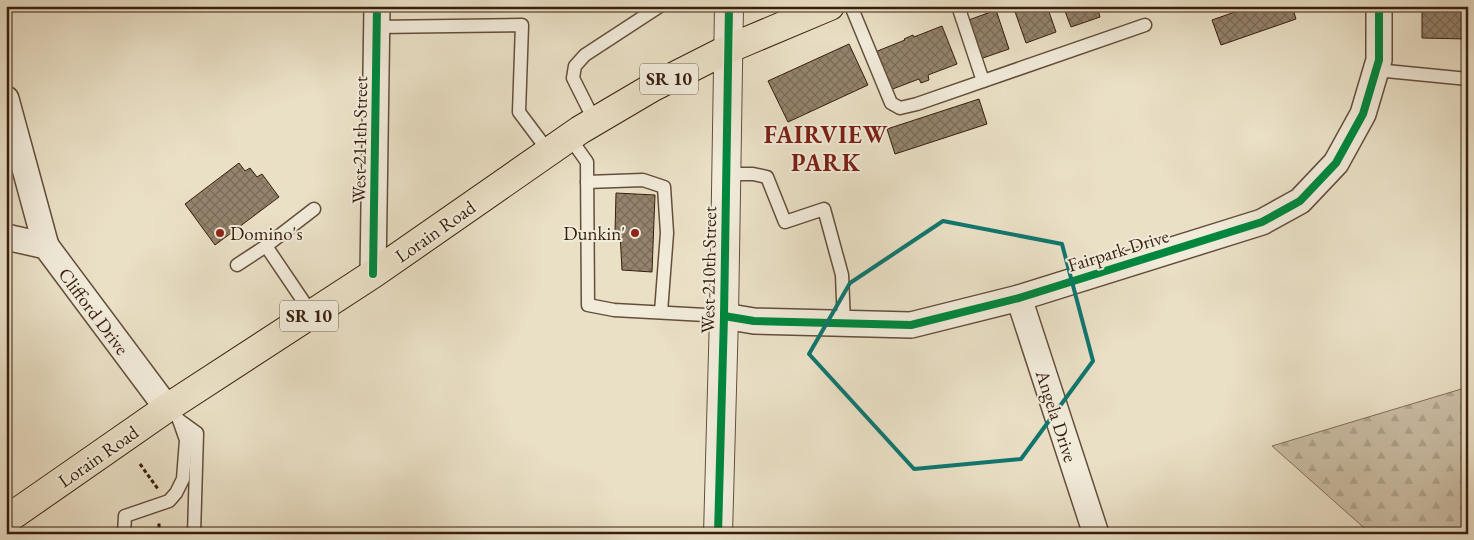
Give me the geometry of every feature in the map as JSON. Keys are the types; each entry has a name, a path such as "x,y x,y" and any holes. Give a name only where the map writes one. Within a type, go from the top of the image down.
{"main road":[{"name":"Lorain Road","path":"6,520 173,414 312,314 595,122 653,87 728,49 830,6"}],"street":[{"name":"West 210th Street","path":"718,534 729,6"},
{"name":"Fairpark Drive","path":"724,316 754,321 911,325 1019,298 1262,222 1300,200 1336,163 1363,114 1379,60 1379,6"},
{"name":"West 211th Street","path":"373,274 377,17"},
{"path":"6,99 46,246 6,237"},
{"name":"Clifford Drive","path":"46,246 173,414"},
{"name":"Angela Drive","path":"1019,298 1096,534"}],"lane":[{"path":"595,122 573,78 575,66 585,55 660,6"},
{"path":"851,6 891,103 900,108 1146,25"},
{"path":"958,6 983,81"},
{"path":"377,17 522,25 519,112 559,145 587,162 588,305 614,310 724,316"},
{"path":"1376,70 1468,79"},
{"path":"726,174 753,174 767,177 785,222 824,210 842,275 844,324"},
{"path":"587,182 643,180 664,187 667,233 661,312"},
{"path":"237,265 314,210"},
{"path":"266,246 312,314"},
{"path":"124,534 125,516 169,500 176,493 182,479 186,440 173,414"},
{"path":"173,414 197,433 194,534"}],"highlighted area":[{"path":"943,221 1062,244 1093,361 1021,459 914,469 809,354 850,283"}],"green space":[{"path":"1468,387 1468,534 1371,534 1272,446"}],"building":[{"path":"1013,6 1047,6 1056,32 1026,43"},
{"path":"1063,6 1097,6 1100,17 1071,27"},
{"path":"1117,6 1132,6 1119,11"},
{"path":"1252,6 1292,6 1296,19 1221,45 1212,20"},
{"path":"1422,6 1468,6 1468,39 1422,38"},
{"path":"996,10 1009,49 980,59 966,21"},
{"path":"942,26 957,64 928,75 929,80 921,83 919,79 890,90 875,52 913,35 914,37"},
{"path":"849,44 868,85 788,122 768,81"},
{"path":"979,99 987,124 895,154 887,129"},
{"path":"239,163 245,171 250,168 257,177 262,174 279,197 215,245 185,204"},
{"name":"Dunkin'","path":"616,193 655,195 652,272 622,270 620,233 615,232"}],"cycle path":[{"path":"373,274 377,6"},
{"path":"718,534 729,6"},
{"path":"724,316 754,321 911,325 1019,298 1262,222 1300,201 1336,163 1363,114 1379,60 1379,6"}],"place":[{"name":"Domino's","path":"220,233"},
{"name":"Dunkin'","path":"635,233"}],"district":[{"name":"FAIRVIEW PARK","path":"826,149"}]}
